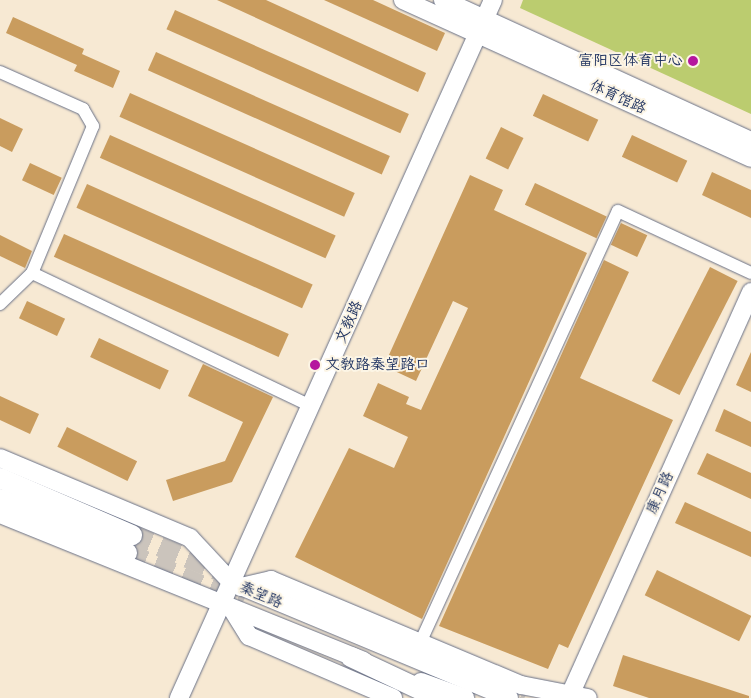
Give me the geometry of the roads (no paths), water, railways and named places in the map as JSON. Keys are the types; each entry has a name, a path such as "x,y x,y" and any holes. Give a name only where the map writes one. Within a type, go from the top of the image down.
{"main road":[{"path":"0,478 130,544 0,499"},
{"path":"351,657 438,698"}],"street":[{"name":"体育馆路","path":"403,0 486,28 751,141"},
{"name":"体育馆路","path":"443,0 486,28 751,158"},
{"name":"文教路","path":"179,698 236,585 486,28 493,0"},
{"name":"文教路","path":"236,585 311,406 486,28 506,0"},
{"path":"0,72 83,109 93,126 32,273 0,304"},
{"path":"420,643 618,210 751,273"},
{"path":"32,273 311,406"},
{"name":"康月路","path":"579,697 751,292"},
{"name":"康月路","path":"579,697 751,319"},
{"name":"秦望路","path":"0,458 190,538 236,585 509,698"},
{"name":"秦望路","path":"0,514 351,657 465,698"},
{"path":"236,585 271,580 521,685 579,697"},
{"name":"文教路","path":"192,698 226,607"},
{"path":"226,607 249,636 393,698"},
{"path":"461,678 545,698"}],"tunnel":[{"path":"132,535 226,574"},
{"path":"127,553 243,603"},
{"path":"493,685 524,698"}],"place":[{"name":"富阳区体育中心","path":"693,61"},
{"name":"文教路秦望路口","path":"315,365"}]}
